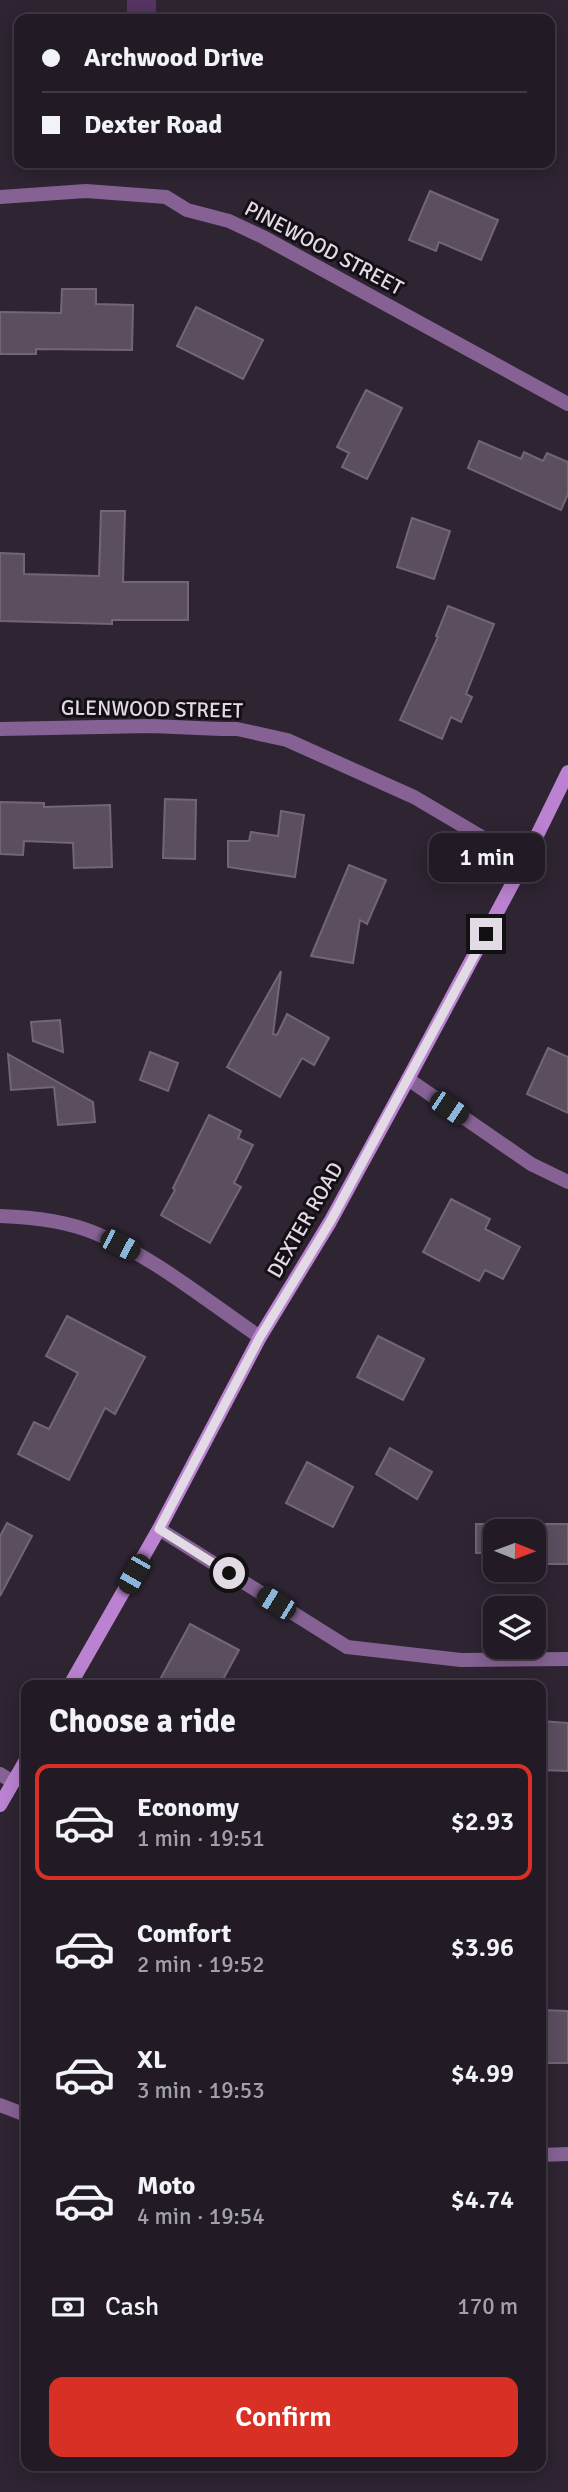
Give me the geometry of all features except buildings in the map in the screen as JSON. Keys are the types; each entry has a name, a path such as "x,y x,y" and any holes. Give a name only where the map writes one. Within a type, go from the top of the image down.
{"main road":[{"name":"DEXTER ROAD","path":"73,1680 159,1529 260,1337 330,1222 408,1079 524,862 568,772"},
{"path":"0,1805 7,1778 21,1765"}],"street":[{"name":"PINEWOOD STREET","path":"0,197 86,191 166,197 187,210 229,221 263,237 568,404"},
{"name":"GLENWOOD STREET","path":"0,729 151,726 237,729 287,740 414,797 524,862"},
{"path":"408,1079 531,1164 568,1182"},
{"path":"0,1216 34,1217 95,1233 144,1258 260,1337"},
{"path":"159,1529 347,1647 461,1660 568,1660"},
{"path":"0,2105 21,2113"},
{"path":"546,2155 568,2154"}],"shaded area":[{"path":"127,0 156,0 156,14 127,14"}],"route":[{"path":"229,1573 159,1529 260,1337 330,1222 486,934"}]}
